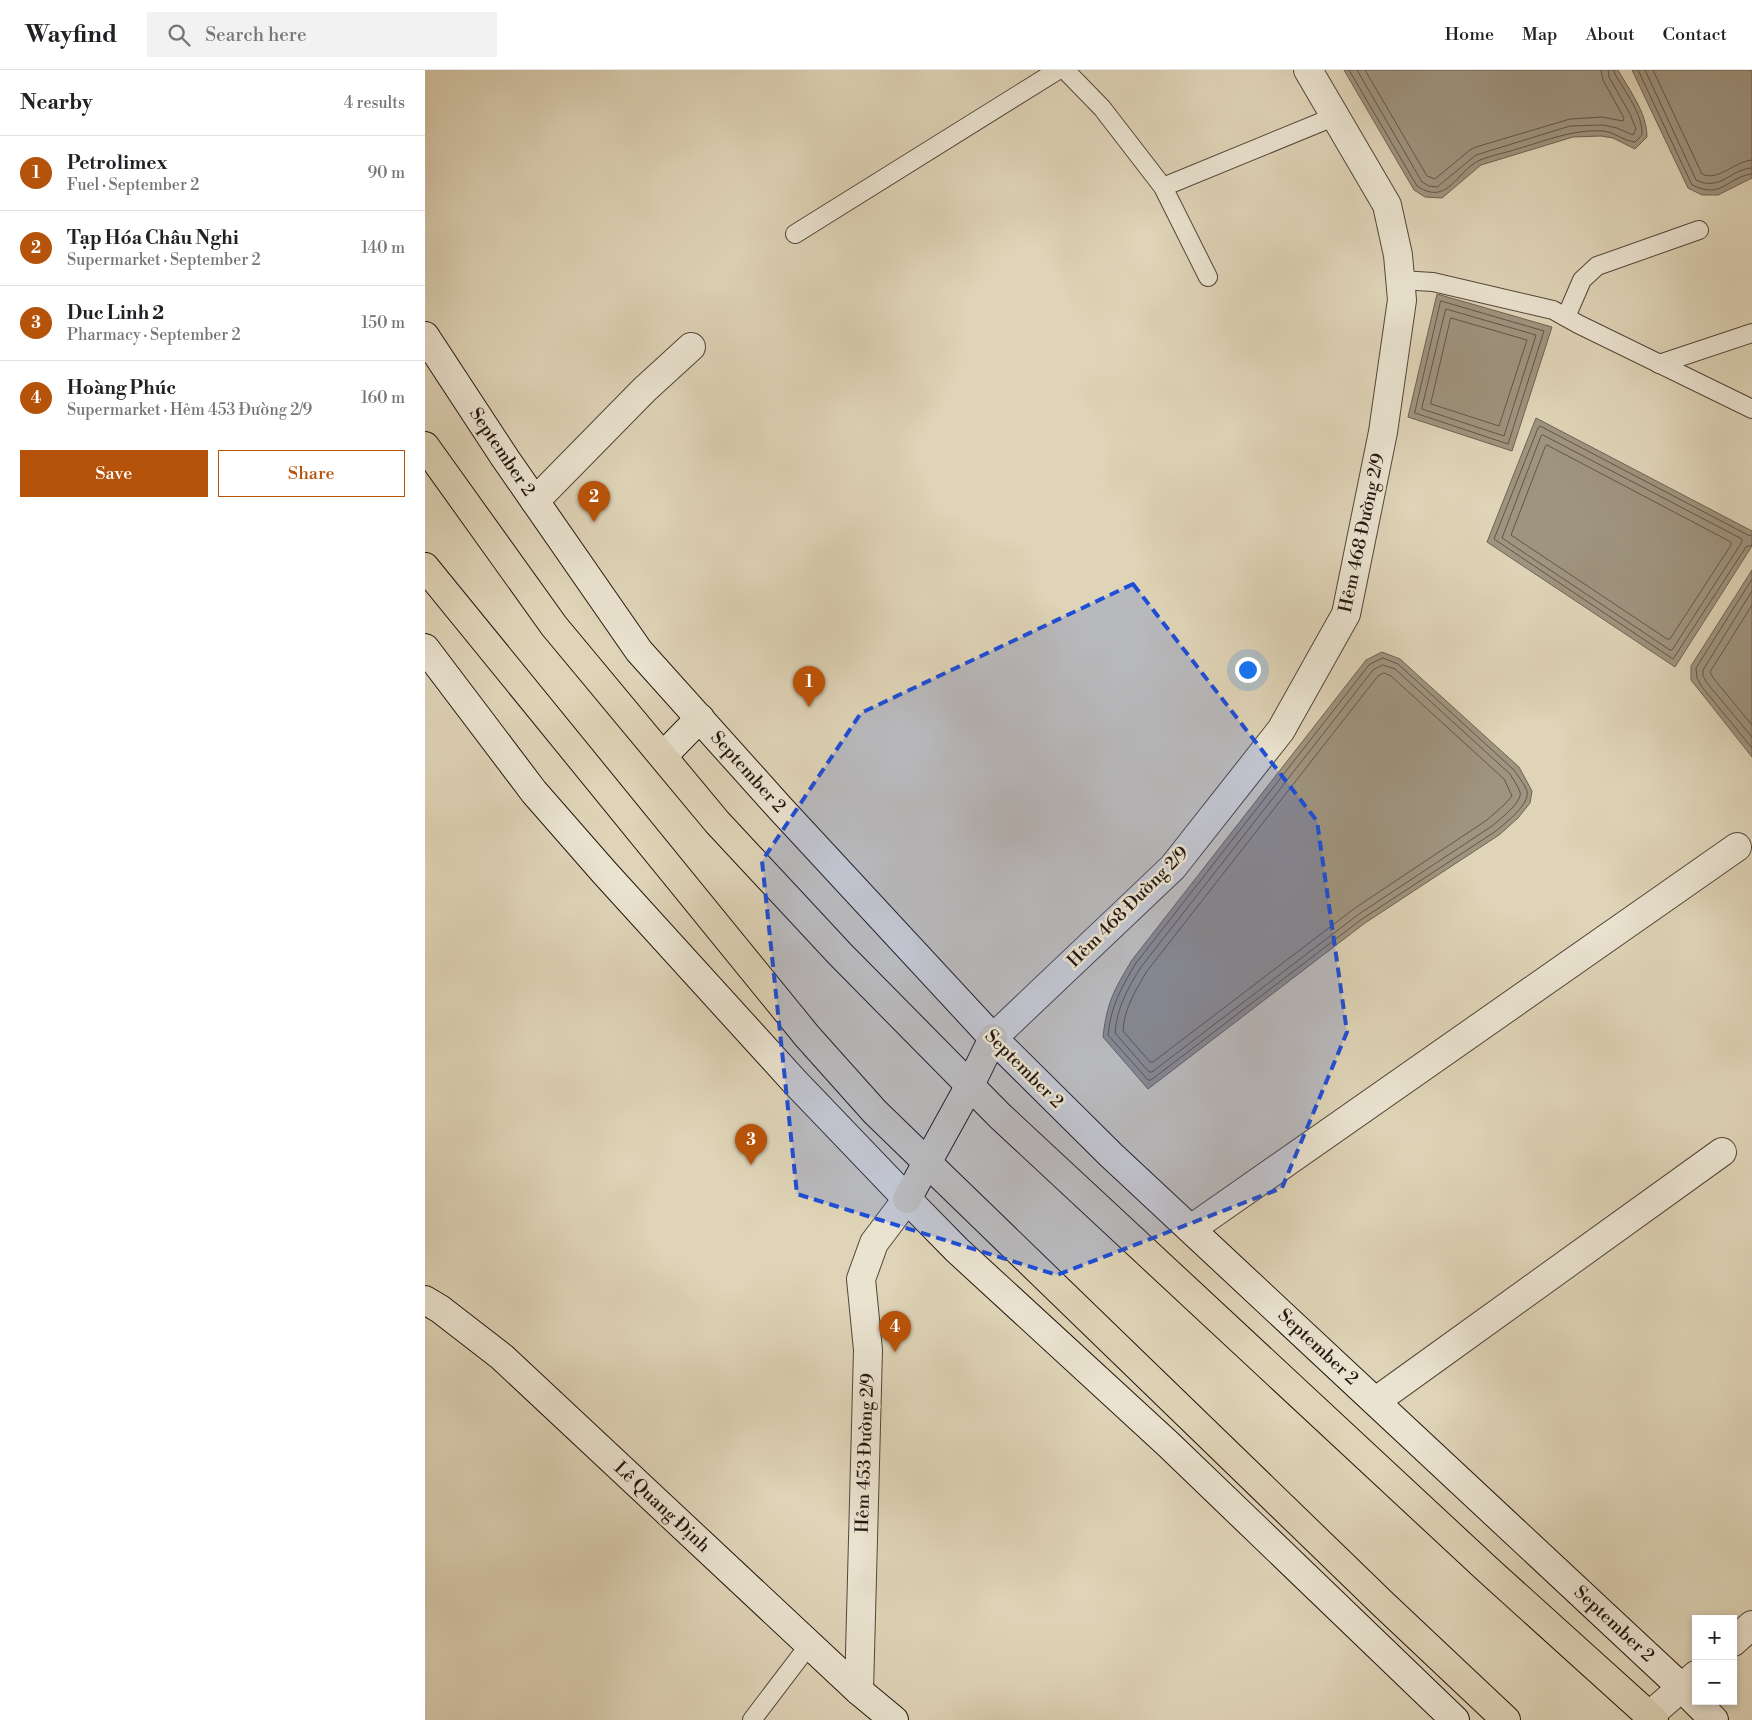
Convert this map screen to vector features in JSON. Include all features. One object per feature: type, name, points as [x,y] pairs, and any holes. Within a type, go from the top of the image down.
[{"type":"main road","name":"Hẻm 468 Đường 2/9","points":[[993,1038],[1173,866],[1281,730],[1347,614],[1383,432],[1403,300],[1398,255],[1387,205],[1309,70]]},
{"type":"main road","name":"September 2","points":[[425,336],[535,501],[639,651],[993,1038],[1111,1155],[1376,1401],[1689,1681],[1713,1720]]},
{"type":"main road","points":[[535,501],[644,390],[691,347]]},
{"type":"main road","points":[[425,446],[554,626],[717,822],[827,940],[1000,1116],[1487,1570],[1652,1718],[1689,1681]]},
{"type":"main road","points":[[425,567],[807,1036],[875,1112],[1383,1604],[1507,1720]]},
{"type":"main road","points":[[425,648],[534,792],[794,1081],[907,1199],[957,1250],[1169,1444],[1455,1720]]},
{"type":"main road","points":[[663,756],[700,718]]},
{"type":"main road","points":[[1191,1229],[1737,847]]},
{"type":"main road","points":[[907,1199],[970,1085],[993,1038]]},
{"type":"main road","points":[[1376,1401],[1722,1152]]},
{"type":"main road","name":"Hẻm 453 Đường 2/9","points":[[859,1691],[868,1350],[861,1279],[874,1243],[907,1199]]},
{"type":"main road","name":"Lê Quang Định","points":[[425,1300],[440,1309],[502,1357],[809,1645],[894,1720]]},
{"type":"main road","points":[[1737,1638],[1752,1625]]},
{"type":"lane","points":[[795,234],[1059,70]]},
{"type":"lane","points":[[1065,70],[1102,108],[1163,187],[1208,277]]},
{"type":"lane","points":[[1163,187],[1336,116]]},
{"type":"lane","points":[[1566,317],[1582,280],[1597,266],[1699,230]]},
{"type":"lane","points":[[1400,280],[1433,282],[1553,310],[1752,409]]},
{"type":"lane","points":[[1659,364],[1752,334]]},
{"type":"lane","points":[[752,1720],[809,1645]]},
{"type":"highlighted area","points":[[1133,584],[1317,821],[1347,1032],[1282,1188],[1057,1275],[797,1194],[762,861],[861,713]]},
{"type":"water","points":[[1344,70],[1618,70],[1641,111],[1647,137],[1635,149],[1613,138],[1601,136],[1573,137],[1481,165],[1442,198],[1425,197],[1414,190]]},
{"type":"water","points":[[1632,70],[1752,70],[1752,178],[1718,195],[1702,195],[1688,188]]},
{"type":"water","points":[[1437,294],[1552,327],[1512,451],[1408,417]]},
{"type":"water","points":[[1536,418],[1752,531],[1752,546],[1675,667],[1487,542]]},
{"type":"water","points":[[1752,570],[1752,757],[1691,680],[1691,666]]},
{"type":"water","points":[[1382,652],[1400,659],[1519,767],[1532,791],[1530,803],[1518,818],[1499,835],[1365,923],[1148,1089],[1103,1037],[1109,1005],[1120,980],[1132,960],[1366,660]]},
{"type":"place","name":"Tạp Hóa Châu Nghi","points":[[594,522]]},
{"type":"place","name":"Petrolimex","points":[[809,707]]},
{"type":"place","name":"Duc Linh 2","points":[[751,1165]]},
{"type":"place","name":"Hoàng Phúc","points":[[895,1352]]}]
